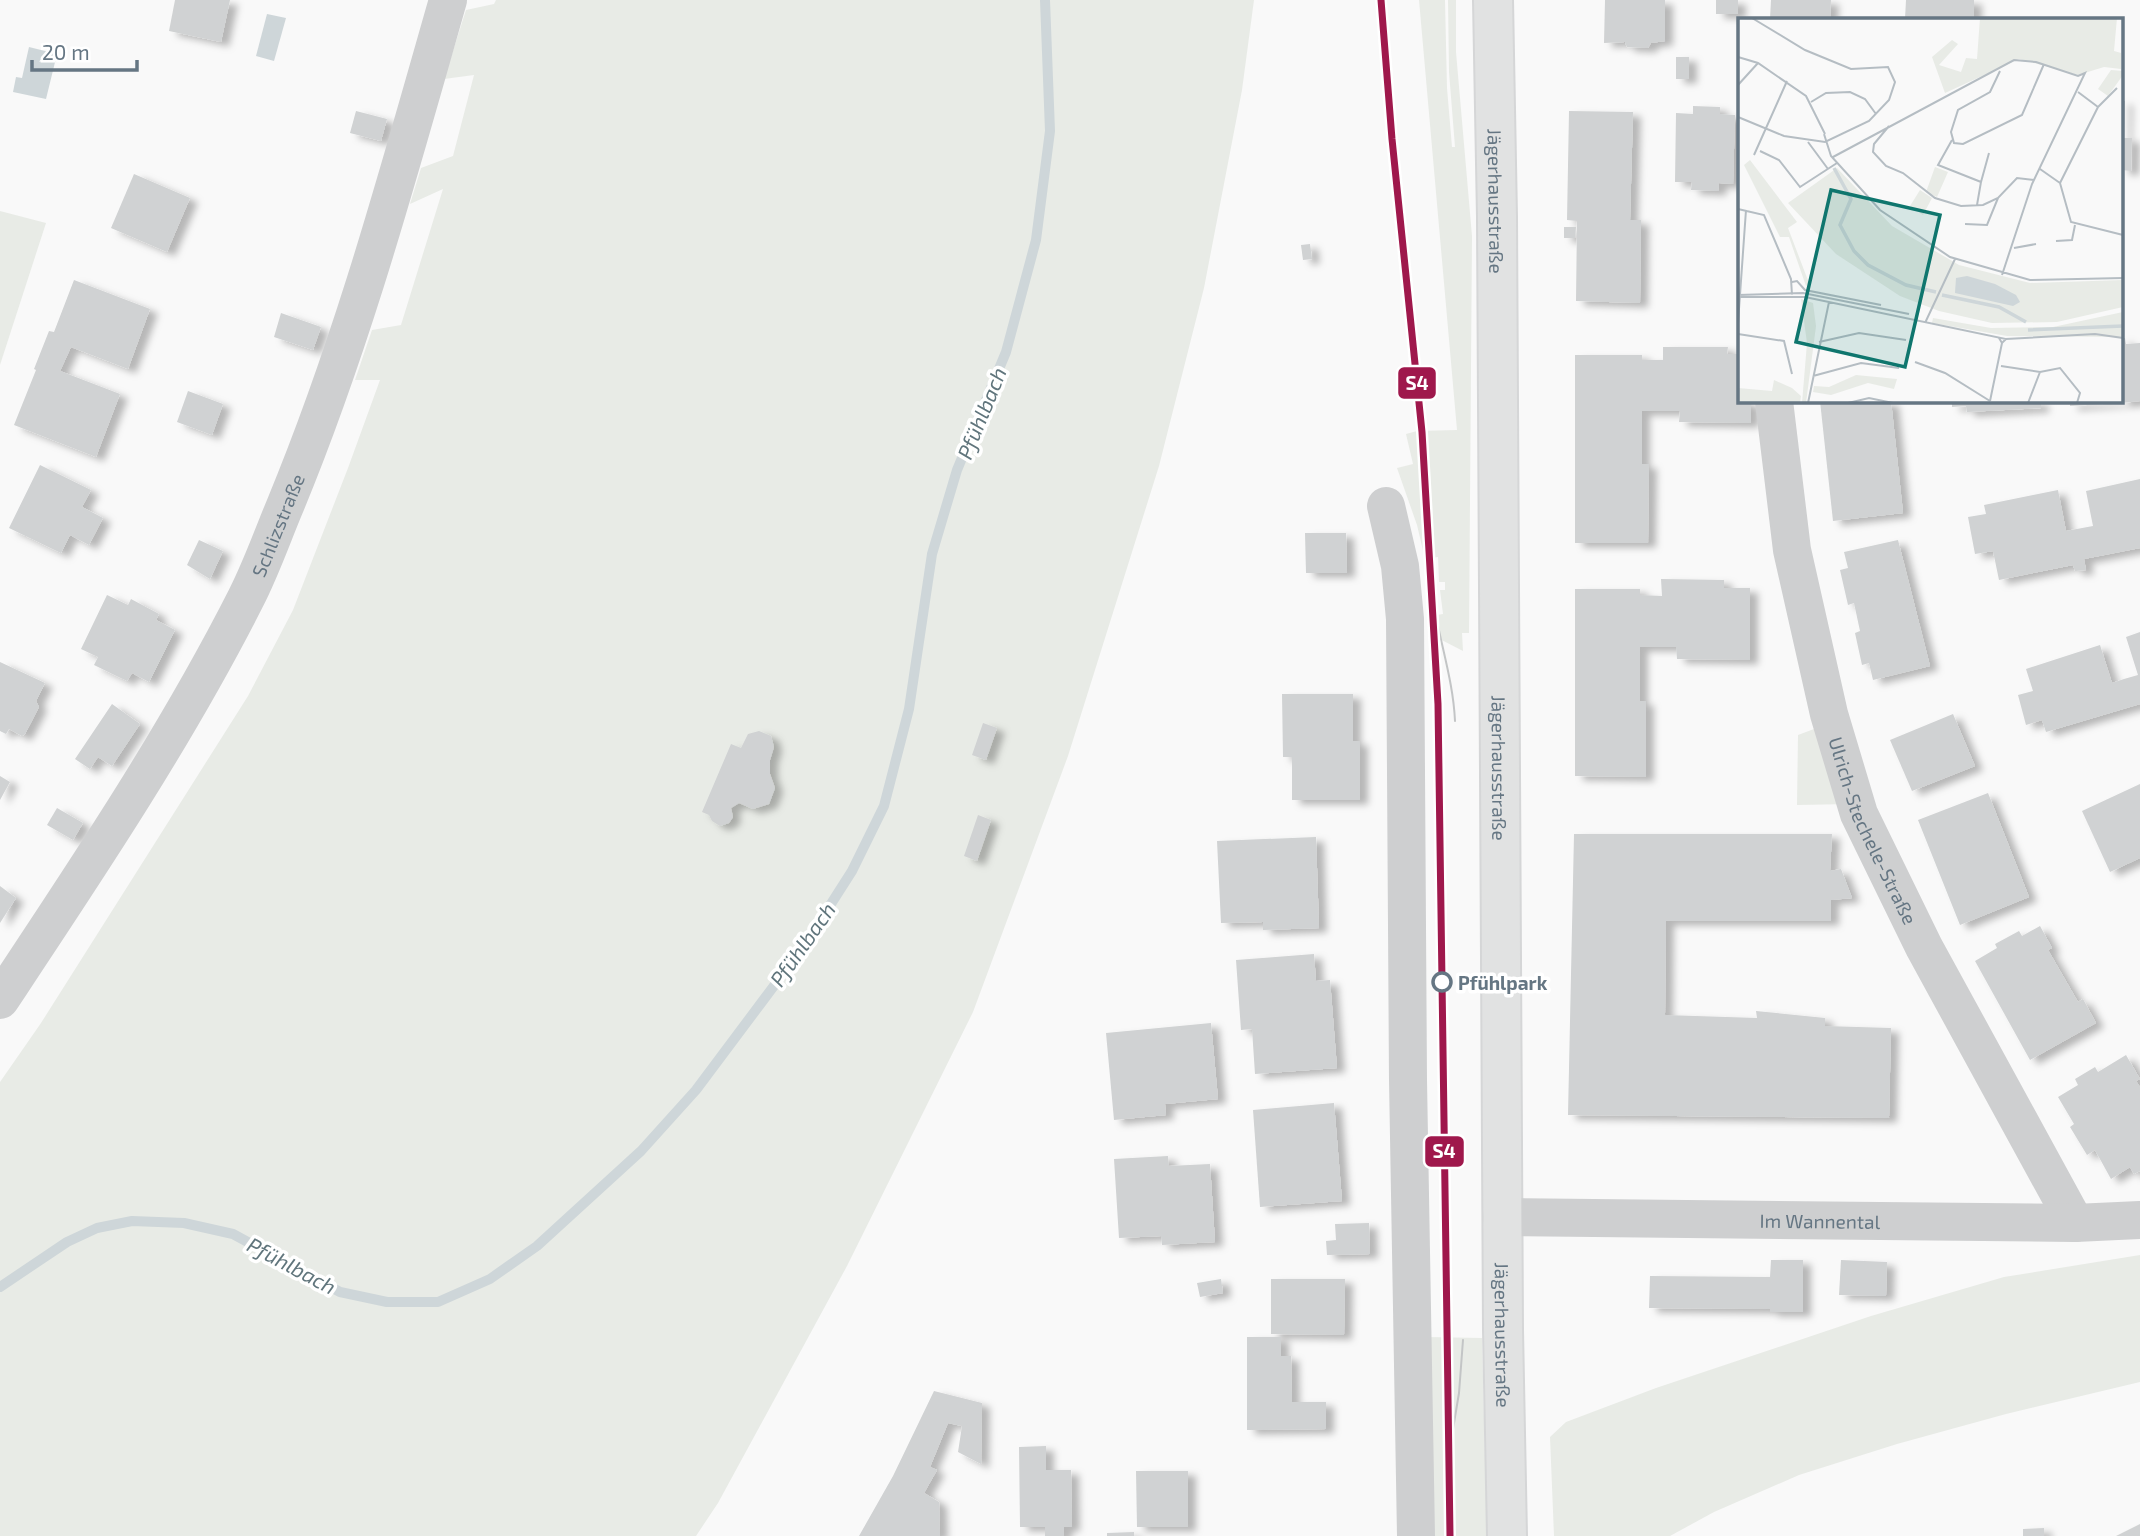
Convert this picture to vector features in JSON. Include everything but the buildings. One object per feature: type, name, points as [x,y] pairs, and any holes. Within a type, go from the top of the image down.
[{"type":"street","name":"Schlizstraße","points":[[0,1000],[120,819],[247,597],[312,441],[357,313],[448,0]]},
{"type":"street","name":"Jägerhausstraße","points":[[1493,0],[1507,1536]]},
{"type":"street","name":"Ulrich-Stechele-Straße","points":[[1774,402],[1792,550],[1829,715],[1859,814],[1924,947],[2075,1223]]},
{"type":"street","points":[[1386,506],[1400,566],[1405,619],[1408,1080],[1416,1536]]},
{"type":"street","name":"Im Wannental","points":[[1502,1217],[2075,1223],[2140,1220]]},
{"type":"shaded area","points":[[496,0],[1254,0],[1242,90],[1204,288],[1159,466],[1068,756],[973,1012],[847,1266],[718,1503],[696,1536],[0,1536],[0,1082],[41,1023],[248,696],[293,610],[380,380],[355,380],[372,330],[401,325],[443,189],[410,204],[421,168],[453,156],[474,75],[444,79],[466,10],[494,4]]},
{"type":"shaded area","points":[[1419,0],[1445,0],[1447,88],[1452,147],[1455,147],[1449,72],[1448,0],[1456,0],[1456,52],[1472,236],[1469,633],[1462,633],[1463,651],[1430,634],[1430,616],[1443,614],[1440,590],[1445,590],[1445,582],[1439,582],[1438,557],[1425,559],[1417,525],[1397,468],[1413,464],[1406,434],[1417,431],[1457,430]]},
{"type":"shaded area","points":[[267,14],[286,18],[274,61],[256,56]]},
{"type":"shaded area","points":[[29,47],[57,54],[46,99],[13,92],[16,77],[22,78]]},
{"type":"shaded area","points":[[0,211],[46,223],[0,365]]},
{"type":"shaded area","points":[[1822,726],[1851,804],[1797,805],[1798,735]]},
{"type":"shaded area","points":[[2140,1255],[2140,1382],[2006,1414],[1799,1475],[1714,1512],[1670,1536],[1554,1536],[1550,1437],[1566,1422],[1656,1388],[1871,1316],[2004,1277]]},
{"type":"shaded area","points":[[1427,1337],[1482,1338],[1487,1536],[1431,1536]]},
{"type":"waterway","name":"Pfühlbach","points":[[0,1287],[67,1242],[97,1228],[132,1221],[184,1223],[233,1234],[340,1292],[387,1302],[438,1302],[490,1279],[537,1246],[641,1151],[696,1090],[806,943],[852,871],[884,806],[909,709],[932,554],[957,470],[1006,352],[1036,240],[1050,131],[1045,0]]},
{"type":"tram line","points":[[1432,590],[1455,721]]},
{"type":"tram line","points":[[1448,1459],[1459,1393],[1463,1340]]},
{"type":"transit line","name":"S4","points":[[1381,0],[1392,139],[1422,432],[1438,704],[1450,1536]]},
{"type":"place","name":"Pfühlpark","points":[[1442,982]]}]
